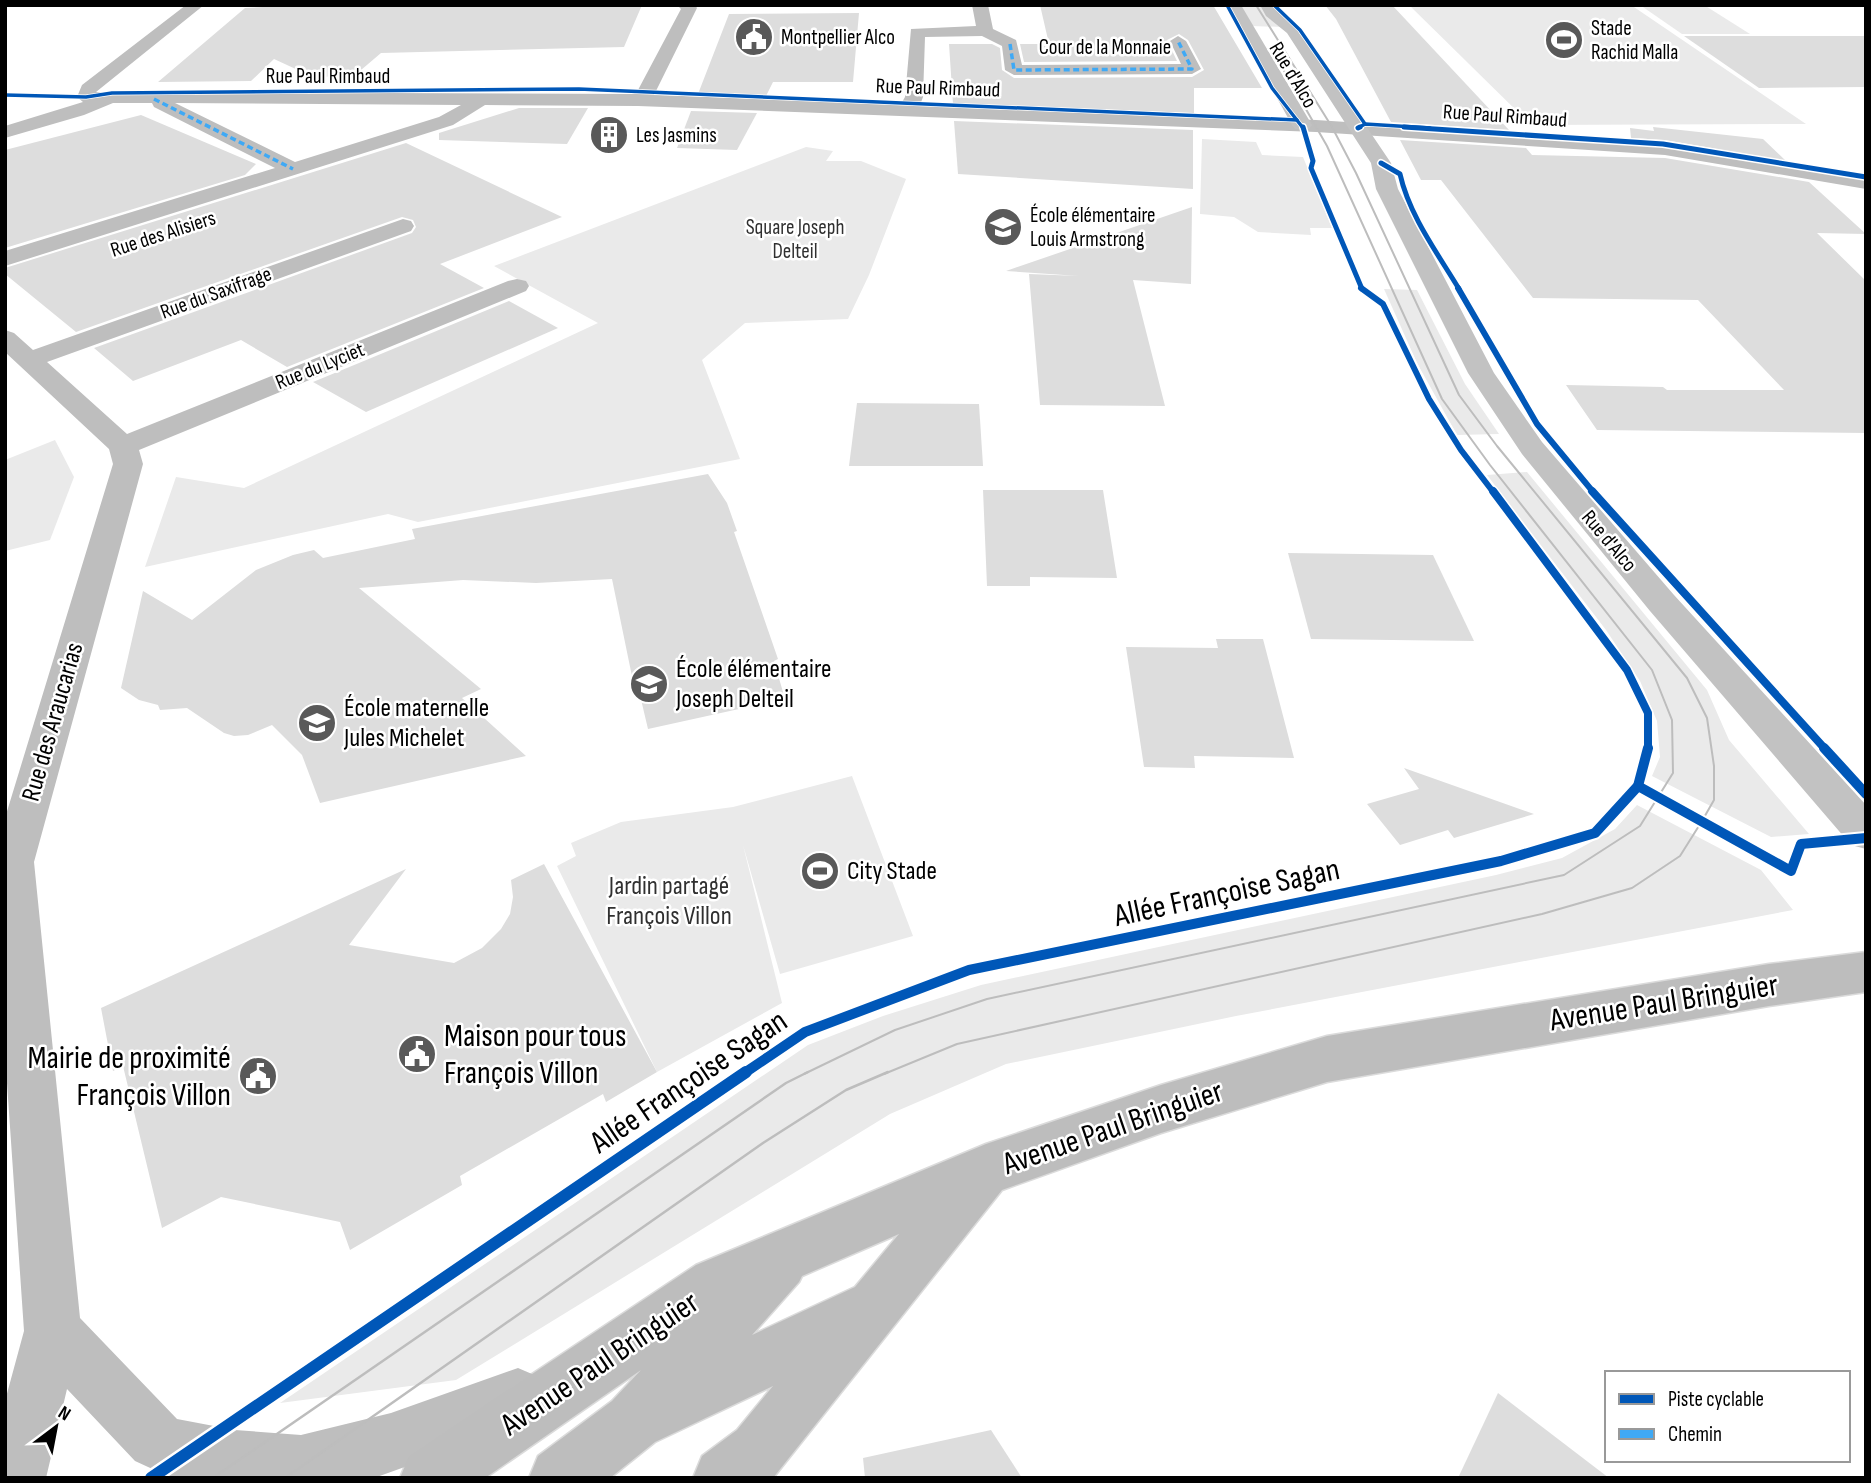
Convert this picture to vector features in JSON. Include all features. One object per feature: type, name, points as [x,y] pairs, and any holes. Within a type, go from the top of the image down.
[{"type":"main road","name":"Avenue Paul Bringuier","points":[[431,1478],[716,1285],[791,1251],[986,1171],[1161,1109],[1327,1059],[1769,985],[1866,972]]},
{"type":"main road","points":[[724,1478],[758,1451],[986,1171]]},
{"type":"main road","points":[[560,1478],[633,1422],[791,1251]]},
{"type":"main road","points":[[633,1422],[875,1306]]},
{"type":"street","name":"Rue Paul Rimbaud","points":[[196,5],[88,89],[86,97],[638,100],[909,108],[1302,125],[1665,149],[1866,183]]},
{"type":"street","points":[[638,100],[647,92],[648,85],[689,8],[685,5]]},
{"type":"street","points":[[909,108],[914,97],[917,32],[985,31],[981,5]]},
{"type":"street","name":"Rue d'Alco","points":[[1233,5],[1302,125]]},
{"type":"street","name":"Rue d'Alco","points":[[1268,5],[1272,13],[1293,30],[1381,163],[1387,189],[1481,373],[1522,434],[1661,603],[1866,832]]},
{"type":"street","name":"Cour de la Monnaie","points":[[985,31],[1010,44],[1014,70],[1192,69],[1178,41]]},
{"type":"street","points":[[5,132],[77,111],[106,99]]},
{"type":"street","points":[[154,99],[293,169]]},
{"type":"street","points":[[5,259],[446,121],[472,108],[482,99]]},
{"type":"street","name":"Rue du Saxifrage","points":[[17,349],[403,226]]},
{"type":"street","name":"Rue du Lyciet","points":[[123,446],[517,286]]},
{"type":"street","points":[[17,349],[123,446]]},
{"type":"street","name":"Rue des Araucarias","points":[[15,1478],[53,1331],[13,862],[128,464],[123,446]]},
{"type":"street","points":[[53,1331],[156,1440],[186,1453],[235,1461],[301,1466],[391,1443],[587,1373]]},
{"type":"green space","points":[[1239,5],[1261,5],[1284,27],[1251,26]]},
{"type":"green space","name":"Stade Rachid Malla","points":[[1409,5],[1631,5],[1806,124],[1531,125]]},
{"type":"green space","points":[[1640,5],[1704,5],[1750,34],[1682,34]]},
{"type":"green space","points":[[1202,139],[1256,142],[1262,155],[1303,157],[1332,228],[1310,228],[1311,235],[1258,232],[1234,217],[1200,214]]},
{"type":"green space","name":"Square Joseph Delteil","points":[[806,147],[833,151],[826,161],[861,161],[906,179],[869,275],[848,319],[745,323],[702,360],[740,459],[418,522],[388,514],[145,567],[176,477],[244,488],[598,323],[494,266]]},
{"type":"green space","points":[[1384,289],[1417,290],[1465,384],[1499,434],[1457,435],[1417,363]]},
{"type":"green space","points":[[55,440],[74,477],[50,540],[5,551],[5,460]]},
{"type":"green space","points":[[1527,472],[1707,690],[1729,740],[1809,834],[1771,837],[1652,776],[1660,757],[1657,721],[1640,681],[1606,630],[1487,475]]},
{"type":"green space","name":"Jardin partagé François Villon","points":[[852,776],[913,936],[780,974],[743,845],[782,1003],[657,1072],[557,866],[576,856],[571,843],[621,822],[733,807]]},
{"type":"green space","points":[[1637,805],[1761,870],[1793,910],[1236,1016],[1006,1064],[890,1114],[456,1380],[280,1403],[808,1045],[883,1016],[981,985],[1496,875],[1562,858],[1615,829]]},
{"type":"building","points":[[299,5],[642,5],[624,47],[381,53],[354,76],[313,77],[274,59],[251,81],[158,82],[245,8]]},
{"type":"building","points":[[1040,5],[1213,5],[1262,88],[1194,88],[1194,113],[953,104],[949,44],[992,44],[1000,48],[1002,70],[1014,78],[1192,77],[1204,70],[1188,40],[1179,34],[1167,40],[1177,61],[1024,62],[1020,44],[1049,44]]},
{"type":"building","points":[[1325,5],[1392,5],[1509,130],[1391,122],[1336,19]]},
{"type":"building","points":[[859,13],[853,82],[773,82],[766,96],[698,94],[729,14]]},
{"type":"building","points":[[1684,36],[1866,36],[1866,87],[1759,88]]},
{"type":"building","points":[[519,108],[588,108],[567,144],[439,140],[439,133]]},
{"type":"building","points":[[691,111],[757,113],[737,150],[677,148]]},
{"type":"building","points":[[141,115],[256,164],[245,175],[5,248],[5,150]]},
{"type":"building","points":[[954,121],[1193,130],[1193,189],[958,174]]},
{"type":"building","points":[[1653,127],[1763,139],[1786,161],[1665,140],[1631,138],[1630,128],[1654,131]]},
{"type":"building","points":[[1400,140],[1526,148],[1532,155],[1665,158],[1809,182],[1866,234],[1817,233],[1866,281],[1866,433],[1597,430],[1566,385],[1663,387],[1667,390],[1784,390],[1698,300],[1533,298],[1441,180],[1421,180]]},
{"type":"building","points":[[406,143],[562,217],[440,264],[484,288],[287,367],[241,340],[133,381],[94,348],[412,233],[416,227],[413,220],[402,217],[76,332],[5,274],[5,268]]},
{"type":"building","points":[[1192,207],[1191,284],[1133,280],[1165,406],[1040,405],[1029,274],[1079,276],[1006,271]]},
{"type":"building","points":[[509,301],[558,328],[366,412],[313,382]]},
{"type":"building","points":[[857,403],[979,404],[983,466],[849,466]]},
{"type":"building","points":[[708,474],[727,503],[737,531],[734,532],[778,659],[774,661],[785,699],[648,729],[639,691],[635,691],[612,579],[536,583],[463,580],[359,588],[481,689],[462,698],[526,756],[320,803],[302,755],[272,725],[248,735],[234,736],[224,733],[187,708],[160,710],[158,705],[139,700],[121,688],[143,591],[192,620],[256,570],[293,555],[314,550],[323,558],[415,539],[412,529]]},
{"type":"building","points":[[983,490],[1103,490],[1117,578],[1030,577],[1030,586],[987,586]]},
{"type":"building","points":[[1288,553],[1433,555],[1474,641],[1311,639]]},
{"type":"building","points":[[1216,639],[1263,639],[1294,758],[1194,756],[1195,768],[1144,767],[1126,647],[1218,648]]},
{"type":"building","points":[[1404,768],[1534,814],[1454,838],[1448,830],[1400,845],[1367,804],[1419,789]]},
{"type":"building","name":"Maison pour tous François Villon","points":[[544,864],[657,1072],[606,1102],[603,1094],[460,1176],[462,1185],[350,1250],[340,1222],[221,1197],[162,1228],[123,1066],[113,1071],[101,1008],[406,869],[349,945],[454,963],[482,948],[501,929],[510,914],[513,897],[511,880]]},
{"type":"building","points":[[1498,1393],[1609,1478],[1458,1478]]},
{"type":"building","points":[[991,1430],[1022,1478],[865,1478],[863,1458]]},
{"type":"tram line","points":[[884,1074],[957,1044],[1542,914],[1632,888],[1680,856],[1714,800],[1714,766],[1707,718],[1687,678],[1497,446],[1459,395],[1356,173],[1332,127],[1256,5]]},
{"type":"tram line","points":[[804,1074],[895,1030],[987,999],[1564,875],[1640,826],[1673,773],[1672,720],[1652,670],[1490,465],[1442,399],[1327,146],[1283,69]]},
{"type":"tram line","points":[[804,1074],[808,1072]]},
{"type":"tram line","points":[[285,1478],[763,1143],[846,1090],[888,1072]]},
{"type":"tram line","points":[[213,1478],[786,1083],[804,1074]]},
{"type":"marked path","points":[[1010,44],[1014,70],[1192,69],[1178,41]]},
{"type":"marked path","points":[[154,99],[293,169]]},
{"type":"cycle path","name":"Allée Françoise Sagan","points":[[151,1478],[805,1032],[969,970],[1501,861],[1595,833],[1638,786],[1648,755],[1648,713],[1627,670],[1461,450],[1429,399],[1383,304],[1362,290],[1311,168],[1313,161],[1302,125],[1272,88],[1227,5]]},
{"type":"cycle path","points":[[1274,5],[1300,30],[1365,124]]},
{"type":"cycle path","points":[[5,95],[86,97],[112,93],[579,89],[1297,120]]},
{"type":"cycle path","points":[[1358,128],[1365,124],[1663,144],[1866,177]]},
{"type":"cycle path","points":[[1381,163],[1400,174],[1403,187],[1427,235],[1537,424],[1597,497],[1866,794]]},
{"type":"cycle path","points":[[1638,786],[1791,871],[1801,844],[1866,838]]},
{"type":"place","name":"Montpellier Alco","points":[[754,37]]},
{"type":"place","name":"Stade Rachid Malla","points":[[1564,40]]},
{"type":"place","name":"Les Jasmins","points":[[609,135]]},
{"type":"place","name":"École élémentaire Louis Armstrong","points":[[1003,227]]},
{"type":"place","name":"École élémentaire Joseph Delteil","points":[[649,684]]},
{"type":"place","name":"École maternelle Jules Michelet","points":[[317,723]]},
{"type":"place","name":"City Stade","points":[[820,871]]},
{"type":"place","name":"Maison pour tous François Villon","points":[[417,1054]]},
{"type":"place","name":"Mairie de proximité François Villon","points":[[258,1076]]}]
